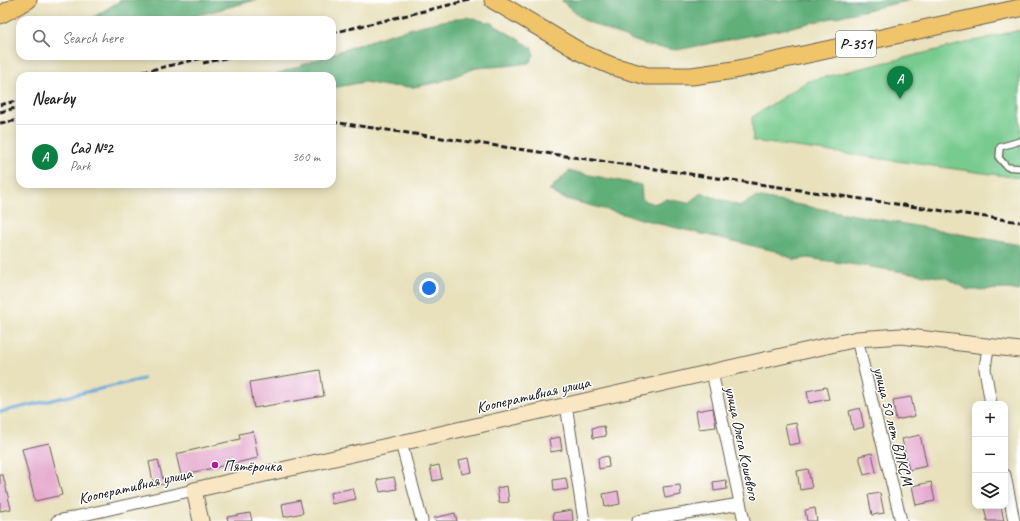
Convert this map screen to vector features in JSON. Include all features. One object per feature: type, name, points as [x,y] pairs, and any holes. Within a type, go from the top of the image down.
[{"type":"main road","points":[[0,14],[28,0]]},
{"type":"main road","name":"Р-351","points":[[493,0],[584,54],[612,66],[647,76],[692,76],[734,70],[1020,8]]},
{"type":"main road","name":"Кооперативная улица","points":[[194,490],[856,339],[902,336],[1020,350]]},
{"type":"main road","points":[[194,490],[201,521]]},
{"type":"street","name":"улица 50 лет ВЛКСМ","points":[[856,339],[901,521]]},
{"type":"street","points":[[988,347],[985,369],[990,401]]},
{"type":"street","name":"улица Олега Кошевого","points":[[712,372],[744,521]]},
{"type":"street","points":[[566,405],[584,521]]},
{"type":"street","points":[[401,443],[422,521]]},
{"type":"street","name":"Кооперативная улица","points":[[57,521],[194,490]]},
{"type":"street","points":[[1008,490],[1014,521]]},
{"type":"street","points":[[638,521],[740,504]]},
{"type":"lane","points":[[1020,141],[1000,147],[999,158],[1007,167],[1020,168]]},
{"type":"green space","points":[[120,0],[256,0],[195,16],[95,16]]},
{"type":"green space","points":[[561,0],[911,0],[779,30],[677,50],[649,46],[614,33],[582,19]]},
{"type":"green space","points":[[467,17],[491,23],[531,47],[534,55],[529,63],[476,68],[439,82],[414,87],[386,86],[364,82],[336,87],[336,72],[282,72],[316,60],[336,60],[336,53],[365,42],[433,23]]},
{"type":"green space","points":[[1020,30],[1020,178],[753,141],[752,117],[808,81]]},
{"type":"green space","points":[[569,171],[641,185],[642,199],[653,204],[667,199],[688,203],[701,193],[740,206],[756,197],[1020,245],[1020,291],[1009,289],[968,290],[946,278],[808,258],[795,260],[775,251],[660,224],[562,198],[549,190]]},
{"type":"building","points":[[320,370],[324,396],[254,408],[250,382]]},
{"type":"building","points":[[826,387],[829,399],[809,403],[807,391]]},
{"type":"building","points":[[911,397],[915,416],[896,420],[893,400]]},
{"type":"building","points":[[713,408],[716,427],[699,429],[696,411]]},
{"type":"building","points":[[860,408],[864,427],[853,430],[849,411]]},
{"type":"building","points":[[796,423],[800,443],[789,445],[785,425]]},
{"type":"building","points":[[604,426],[606,436],[593,438],[592,428]]},
{"type":"building","points":[[253,431],[258,458],[181,475],[176,454],[240,439],[239,434]]},
{"type":"building","points":[[920,435],[927,466],[909,470],[902,439]]},
{"type":"building","points":[[560,437],[562,450],[551,452],[549,439]]},
{"type":"building","points":[[49,443],[62,495],[35,501],[22,449]]},
{"type":"building","points":[[872,453],[876,472],[864,475],[859,456]]},
{"type":"building","points":[[608,456],[609,467],[599,469],[598,458]]},
{"type":"building","points":[[469,458],[472,472],[462,474],[459,460]]},
{"type":"building","points":[[158,460],[164,484],[154,486],[149,462]]},
{"type":"building","points":[[439,465],[442,479],[433,481],[430,467]]},
{"type":"building","points":[[808,469],[812,488],[800,490],[797,471]]},
{"type":"building","points":[[0,475],[3,475],[11,509],[0,511]]},
{"type":"building","points":[[394,477],[397,489],[380,492],[377,480]]},
{"type":"building","points":[[566,478],[568,489],[554,491],[553,480]]},
{"type":"building","points":[[726,480],[727,489],[714,491],[713,482]]},
{"type":"building","points":[[931,482],[935,501],[916,505],[912,486]]},
{"type":"building","points":[[680,485],[681,495],[665,498],[663,487]]},
{"type":"building","points":[[507,486],[509,502],[499,503],[497,488]]},
{"type":"building","points":[[353,488],[356,499],[332,504],[330,493]]},
{"type":"building","points":[[618,491],[620,504],[605,507],[603,494]]},
{"type":"building","points":[[880,493],[884,513],[872,515],[868,495]]},
{"type":"building","points":[[300,500],[303,513],[284,517],[282,504]]},
{"type":"building","points":[[815,508],[817,521],[807,521],[805,510]]},
{"type":"building","points":[[984,509],[1002,509],[1004,521],[987,521]]},
{"type":"building","points":[[572,510],[573,521],[554,521],[553,513]]},
{"type":"building","points":[[250,513],[252,521],[228,521],[227,517]]},
{"type":"building","points":[[455,513],[457,521],[435,521],[434,518]]},
{"type":"waterway","points":[[0,412],[143,379]]},
{"type":"railway","points":[[336,32],[470,0]]},
{"type":"railway","points":[[142,72],[194,60]]},
{"type":"railway","points":[[203,63],[217,60]]},
{"type":"railway","points":[[0,105],[16,101]]},
{"type":"railway","points":[[0,112],[16,108]]},
{"type":"railway","points":[[0,123],[16,121]]},
{"type":"railway","points":[[336,123],[1020,222]]},
{"type":"place","name":"Сад №2","points":[[900,99]]},
{"type":"place","name":"Пятёрочка","points":[[215,465]]}]
